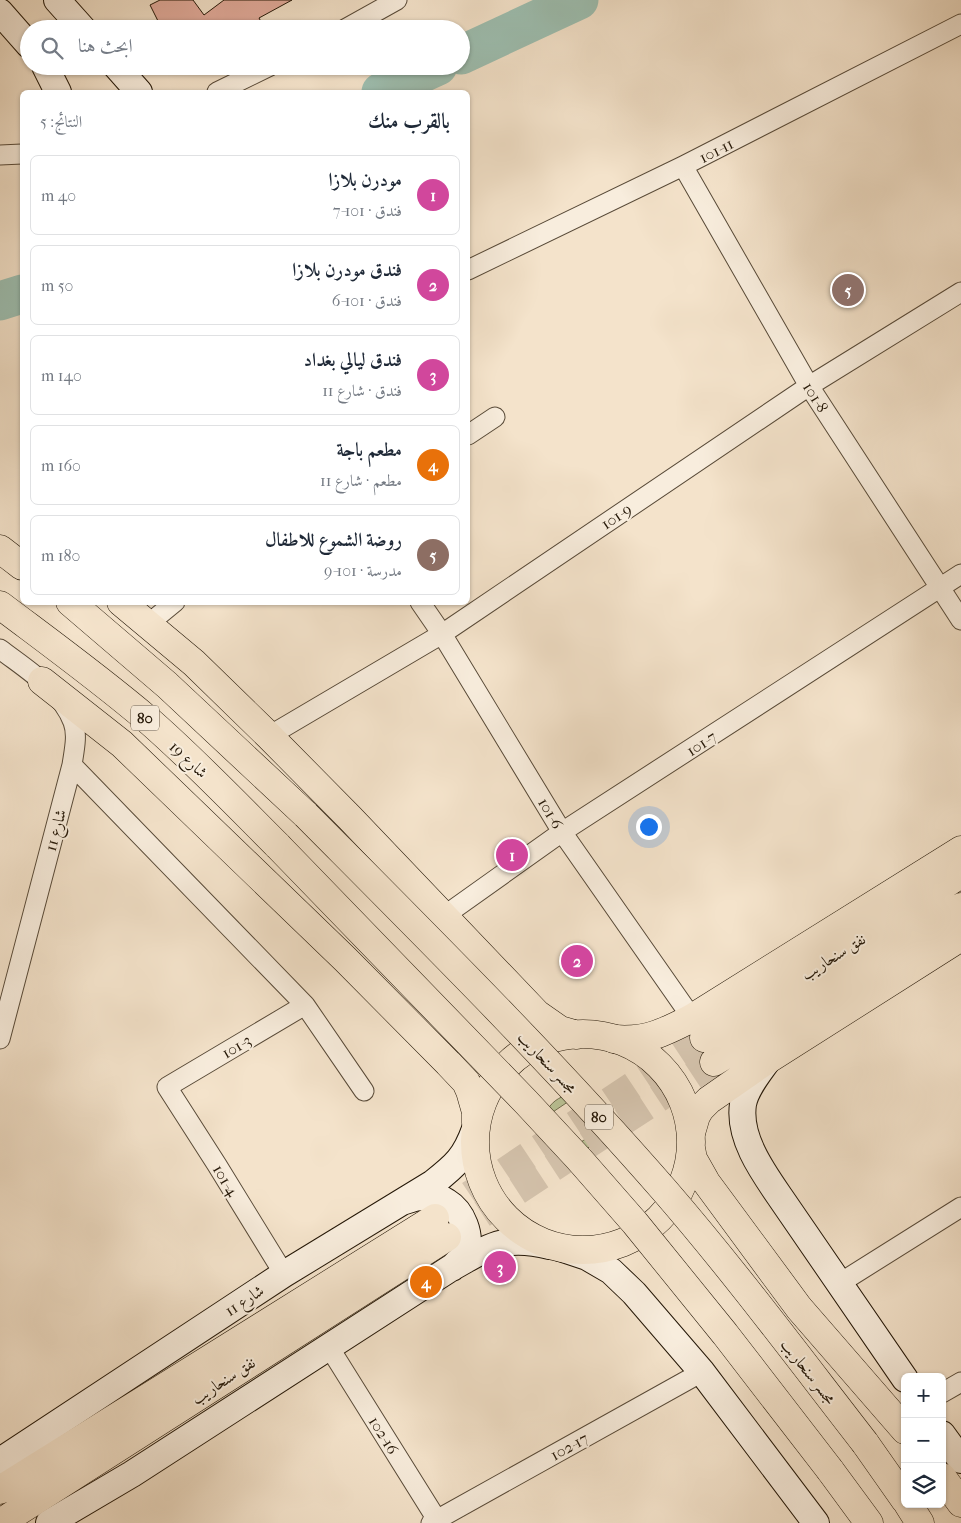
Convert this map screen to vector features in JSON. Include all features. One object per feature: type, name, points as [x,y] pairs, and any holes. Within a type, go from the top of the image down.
[{"type":"main road","points":[[57,0],[75,20]]},
{"type":"main road","points":[[0,12],[20,35]]},
{"type":"main road","points":[[50,75],[57,90]]},
{"type":"main road","points":[[124,75],[138,90]]},
{"type":"main road","points":[[0,547],[20,555]]},
{"type":"main road","points":[[0,547],[20,564]]},
{"type":"main road","name":"شارع 19","points":[[0,605],[67,655],[146,719],[213,781],[526,1102],[635,1223],[725,1334],[869,1523]]},
{"type":"main road","name":"مجسر سنحاريب","points":[[74,605],[167,685],[306,815],[561,1075],[666,1193],[764,1312],[865,1442],[901,1494]]},
{"type":"main road","points":[[124,605],[194,663],[269,736],[537,1014],[560,1030],[577,1035]]},
{"type":"main road","points":[[42,681],[122,744],[346,959],[466,1082],[476,1112],[474,1143],[476,1163],[481,1181],[490,1199],[501,1214],[515,1228],[532,1238],[587,1257],[611,1271],[653,1314],[702,1372],[816,1523]]},
{"type":"main road","points":[[765,1062],[743,1074],[729,1076],[711,1072],[701,1063],[695,1053],[692,1036],[696,1019],[725,997],[961,850]]},
{"type":"main road","name":"نفق سنحاريب","points":[[703,1039],[961,874]]},
{"type":"main road","name":"نفق سنحاريب","points":[[703,1039],[961,907]]},
{"type":"main road","points":[[49,1523],[132,1474],[451,1268],[490,1247],[517,1241],[588,1251],[608,1248],[626,1242],[643,1233],[658,1221],[671,1206],[681,1190],[688,1172],[692,1124],[700,1109],[709,1100],[961,937]]},
{"type":"main road","points":[[614,1039],[641,1039],[657,1035],[703,1039],[725,997]]},
{"type":"main road","points":[[475,1127],[481,1105],[489,1088],[500,1072],[514,1058],[548,1040],[587,1034],[625,1042],[644,1053],[671,1078],[685,1104],[693,1159],[702,1177],[793,1300],[901,1425]]},
{"type":"main road","points":[[765,1062],[743,1102],[742,1117],[748,1141],[763,1172],[901,1373]]},
{"type":"main road","name":"شارع 11","points":[[0,1461],[284,1274],[433,1182],[453,1167],[464,1155],[475,1127]]},
{"type":"main road","points":[[401,1202],[424,1196],[446,1201],[455,1208],[462,1218],[467,1242],[465,1253],[451,1268]]},
{"type":"main road","name":"نفق سنحاريب","points":[[0,1490],[440,1227],[0,1523]]},
{"type":"main road","points":[[946,1439],[961,1460]]},
{"type":"main road","points":[[946,1483],[961,1503]]},
{"type":"main road","points":[[911,1508],[920,1523]]},
{"type":"street","points":[[361,20],[397,0]]},
{"type":"street","name":"101-11","points":[[470,269],[683,166],[961,24]]},
{"type":"street","points":[[222,90],[252,75]]},
{"type":"street","points":[[0,154],[20,154]]},
{"type":"street","name":"101-8","points":[[683,166],[809,386],[961,620]]},
{"type":"street","name":"101-9","points":[[269,736],[442,634],[809,386],[961,292]]},
{"type":"street","points":[[470,434],[495,417]]},
{"type":"street","name":"101-7","points":[[444,916],[562,832],[961,574]]},
{"type":"street","points":[[147,625],[171,605]]},
{"type":"street","name":"101-6","points":[[422,605],[442,634],[562,832],[703,1039]]},
{"type":"street","name":"شارع 11","points":[[0,649],[42,681],[63,702],[74,723],[76,744],[0,1039]]},
{"type":"street","points":[[72,765],[305,1005],[364,1091]]},
{"type":"street","name":"101-3","points":[[167,1086],[305,1005]]},
{"type":"street","name":"101-4","points":[[167,1086],[284,1274]]},
{"type":"street","points":[[840,1283],[961,1207]]},
{"type":"street","name":"102-16","points":[[329,1347],[435,1522]]},
{"type":"street","name":"102-17","points":[[435,1522],[702,1372]]},
{"type":"street","points":[[946,1391],[961,1382]]},
{"type":"green space","points":[[571,1094],[577,1096],[545,1117],[549,1107],[558,1099]]},
{"type":"green space","points":[[579,1096],[584,1097],[593,1104],[599,1112],[601,1128]]},
{"type":"green space","points":[[545,1119],[567,1151],[600,1129],[600,1132],[595,1141],[587,1148],[576,1152],[563,1151],[554,1146],[547,1138],[544,1127]]},
{"type":"building","points":[[160,0],[193,0],[204,15],[224,0],[292,0],[259,18],[260,20],[158,20],[150,5]]},
{"type":"waterway","points":[[470,51],[579,0]]},
{"type":"waterway","points":[[385,90],[418,75]]},
{"type":"waterway","points":[[0,301],[20,295]]},
{"type":"tunnel","points":[[435,1218],[704,1038]]},
{"type":"tunnel","points":[[447,1237],[714,1062]]},
{"type":"place","name":"روضة الشموع للاطفال","points":[[848,290]]},
{"type":"place","name":"مودرن بلازا","points":[[512,855]]},
{"type":"place","name":"فندق مودرن بلازا","points":[[577,961]]},
{"type":"place","name":"فندق ليالي بغداد","points":[[500,1267]]},
{"type":"place","name":"مطعم باجة","points":[[426,1282]]}]
